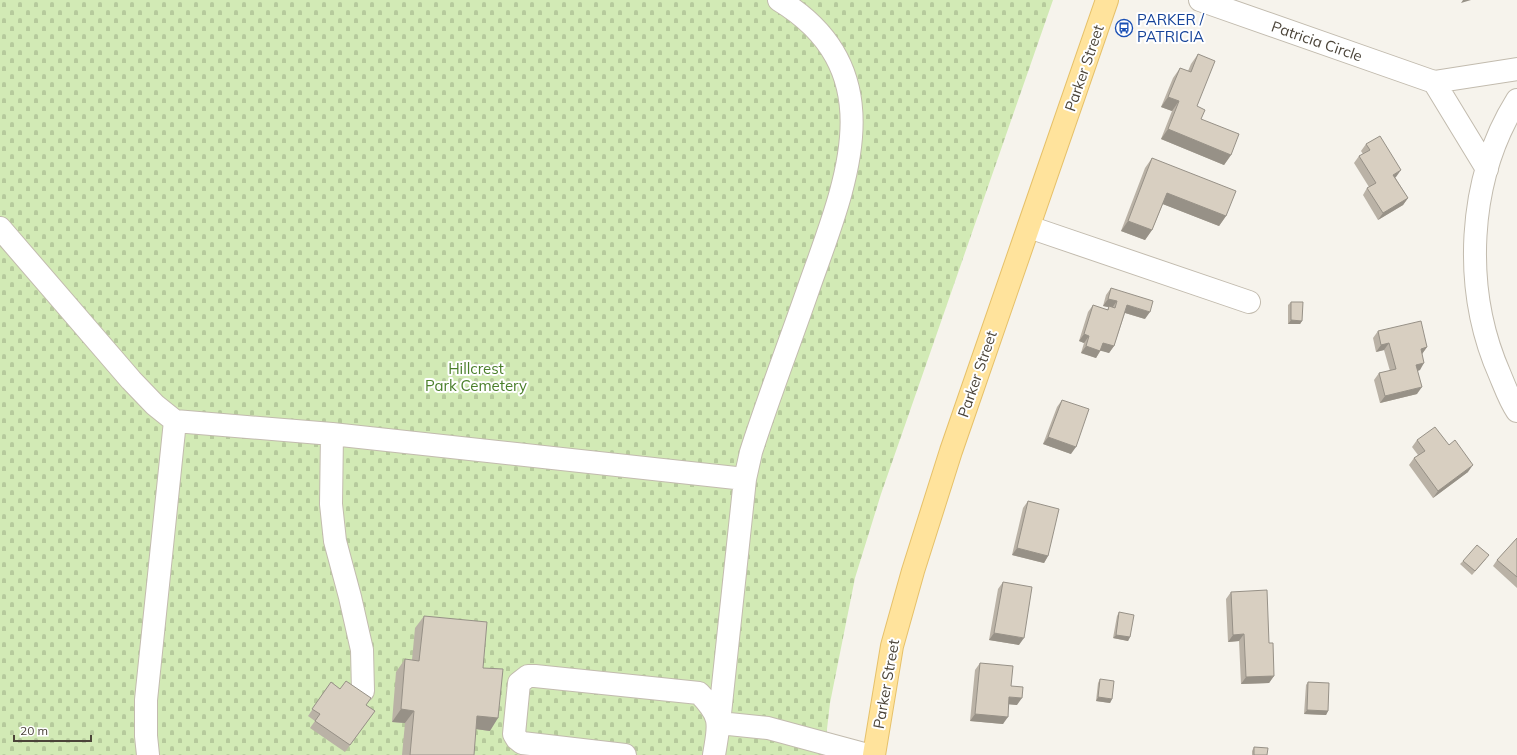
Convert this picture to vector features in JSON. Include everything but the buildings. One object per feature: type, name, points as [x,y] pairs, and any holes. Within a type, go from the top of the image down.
[{"type":"main road","name":"Parker Street","points":[[874,755],[892,646],[911,578],[951,451],[1107,0]]},
{"type":"street","points":[[714,755],[719,723],[745,479],[758,432],[842,193],[851,146],[851,105],[847,84],[837,58],[826,40],[809,21],[779,0]]},
{"type":"street","name":"Patricia Circle","points":[[1200,0],[1434,82],[1517,69]]},
{"type":"street","points":[[1434,82],[1487,169]]},
{"type":"street","points":[[1517,100],[1494,146],[1482,184],[1476,231],[1475,276],[1483,325],[1489,347],[1517,411]]},
{"type":"street","points":[[1029,226],[1249,302]]},
{"type":"street","points":[[0,228],[131,380],[155,405],[175,421],[332,434],[745,479]]},
{"type":"street","points":[[148,755],[146,736],[146,700],[175,421]]},
{"type":"street","points":[[332,434],[331,504],[334,534],[362,650],[363,691]]},
{"type":"street","points":[[625,755],[522,743],[517,739],[514,728],[519,683],[528,676],[535,676],[699,693],[712,709],[719,723],[713,743],[698,755]]},
{"type":"street","points":[[719,723],[768,728],[868,755]]},
{"type":"green space","name":"Hillcrest Park Cemetery","points":[[0,0],[1053,0],[881,494],[855,578],[830,703],[824,755],[0,755]]},
{"type":"place","name":"PARKER / PATRICIA","points":[[1124,28]]}]
